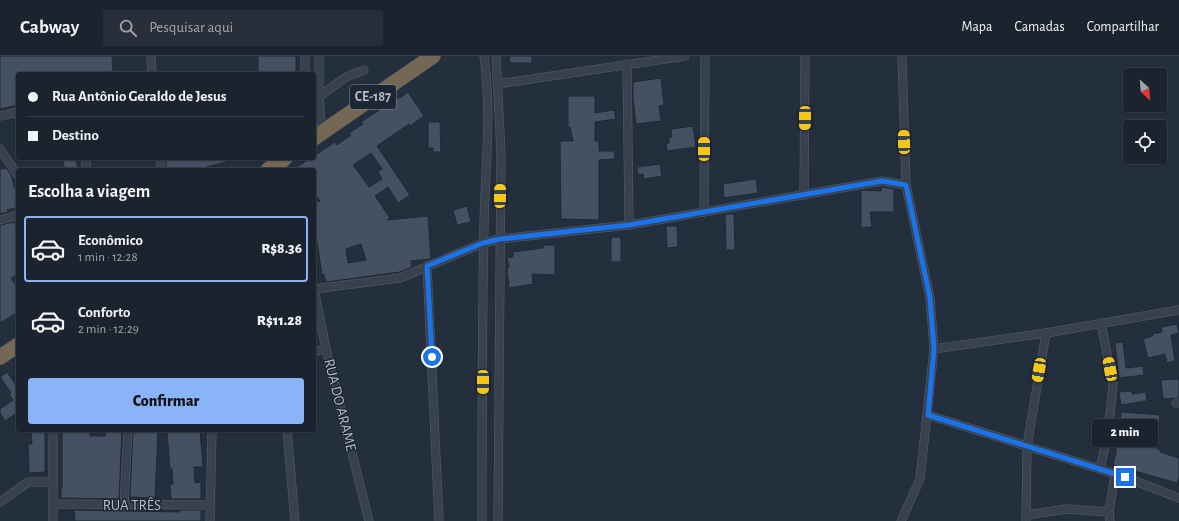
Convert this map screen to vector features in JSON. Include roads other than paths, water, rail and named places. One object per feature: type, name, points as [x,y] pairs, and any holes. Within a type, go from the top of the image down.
[{"type":"highway","name":"CE-187","points":[[318,135],[433,56]]},
{"type":"highway","points":[[271,168],[282,160]]},
{"type":"highway","points":[[0,357],[16,346]]},
{"type":"street","points":[[151,56],[152,72]]},
{"type":"street","points":[[305,72],[306,56]]},
{"type":"street","points":[[318,135],[316,98],[319,56]]},
{"type":"street","points":[[482,521],[483,243],[488,124],[487,85],[484,56]]},
{"type":"street","points":[[496,56],[501,153],[498,521]]},
{"type":"street","points":[[498,84],[685,56]]},
{"type":"street","points":[[704,212],[705,56]]},
{"type":"street","points":[[804,195],[805,56]]},
{"type":"street","points":[[901,521],[920,479],[934,349],[930,298],[906,185],[902,56]]},
{"type":"street","points":[[627,64],[629,225]]},
{"type":"street","points":[[316,98],[346,77],[364,70]]},
{"type":"street","points":[[0,116],[16,112]]},
{"type":"street","points":[[0,148],[16,173]]},
{"type":"street","points":[[316,289],[400,278],[483,243],[500,239],[629,225],[882,181],[906,185]]},
{"type":"street","points":[[0,220],[16,216]]},
{"type":"street","points":[[427,266],[439,521]]},
{"type":"street","name":"RUA DO ARAME","points":[[316,299],[326,349],[369,521]]},
{"type":"street","points":[[934,349],[1046,333],[1179,310]]},
{"type":"street","points":[[1100,469],[1108,434],[1113,385],[1101,323]]},
{"type":"street","points":[[1046,333],[1026,446],[1026,518],[1067,509],[1109,512]]},
{"type":"street","points":[[316,351],[326,349]]},
{"type":"street","points":[[928,415],[1100,469],[1179,498]]},
{"type":"street","points":[[53,432],[53,521]]},
{"type":"street","points":[[124,505],[128,432]]},
{"type":"street","points":[[210,521],[212,432]]},
{"type":"street","points":[[287,432],[295,521]]},
{"type":"street","points":[[1110,521],[1109,512],[1115,474]]},
{"type":"street","points":[[0,502],[28,482],[54,482]]},
{"type":"street","name":"RUA TRÊS","points":[[54,504],[211,505]]}]
